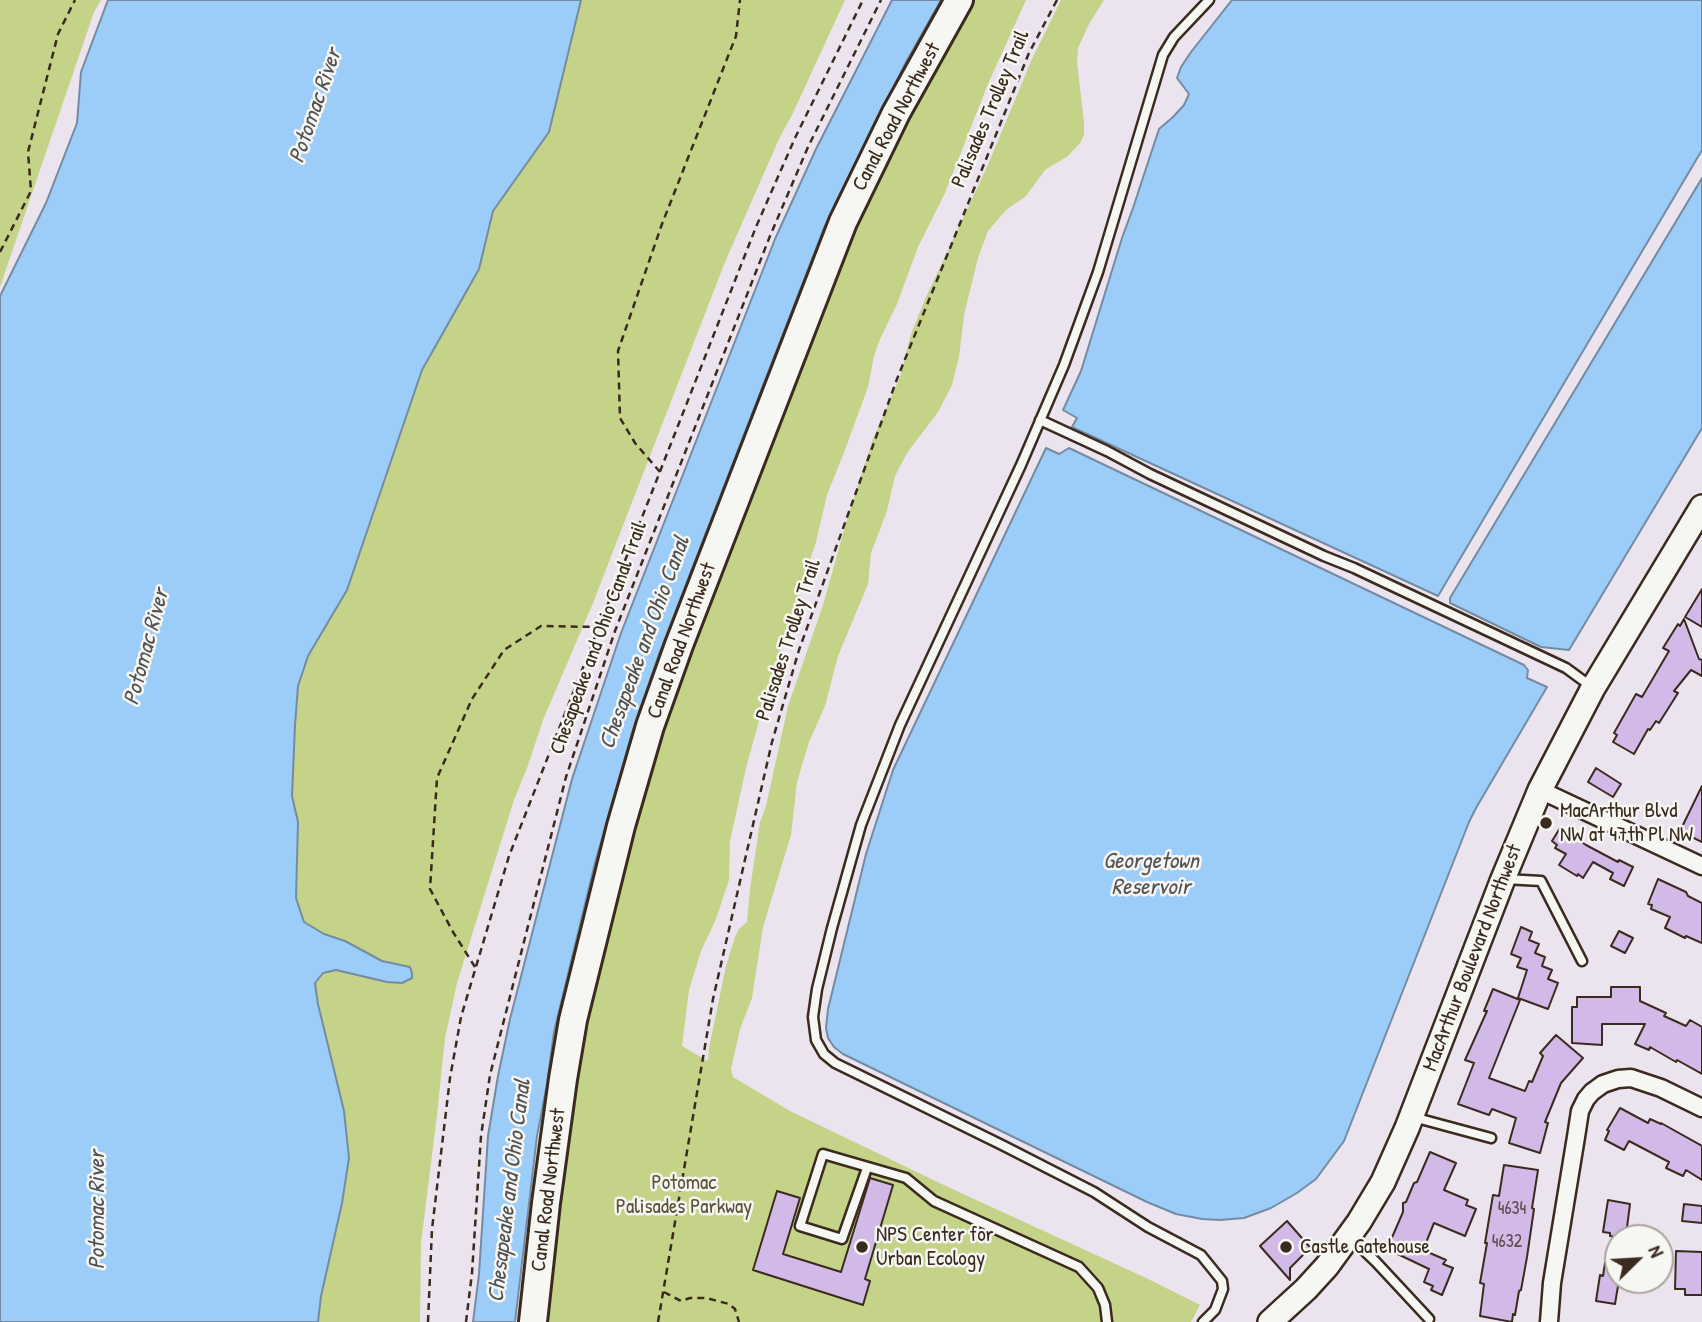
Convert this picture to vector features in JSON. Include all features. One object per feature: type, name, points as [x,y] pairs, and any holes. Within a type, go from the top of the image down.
[{"type":"highway","name":"Canal Road Northwest","points":[[533,1322],[546,1203],[573,1020],[621,826],[650,726],[843,222],[896,113],[959,0]]},
{"type":"main road","name":"MacArthur Boulevard Northwest","points":[[1270,1322],[1327,1266],[1368,1209],[1411,1116],[1540,790],[1593,688],[1702,507]]},
{"type":"street","points":[[1540,790],[1702,866]]},
{"type":"street","points":[[1549,1322],[1552,1283],[1580,1111],[1586,1099],[1595,1088],[1603,1084],[1631,1078],[1661,1088],[1702,1108]]},
{"type":"lane","points":[[1203,1322],[1215,1310],[1223,1289],[1222,1281],[1201,1255],[1148,1227],[1094,1192],[835,1063],[824,1054],[816,1040],[813,1017],[832,928],[861,825],[900,725],[1064,365],[1098,272],[1163,55],[1174,37],[1209,0]]},
{"type":"lane","points":[[1040,421],[1566,668],[1593,688]]},
{"type":"lane","points":[[1503,879],[1541,881],[1582,961]]},
{"type":"lane","points":[[1411,1116],[1491,1138]]},
{"type":"lane","points":[[867,1168],[842,1239],[800,1226],[823,1154],[906,1178],[934,1201],[1079,1267],[1098,1288],[1105,1305],[1107,1322]]},
{"type":"lane","points":[[1349,1237],[1429,1319]]},
{"type":"path","points":[[0,252],[31,191],[28,152],[58,34],[75,0]]},
{"type":"path","points":[[660,472],[635,443],[620,418],[618,351],[662,224],[736,36],[740,0]]},
{"type":"path","points":[[428,1322],[432,1229],[450,1078],[461,1017],[509,856],[761,214],[863,0]]},
{"type":"path","name":"Chesapeake and Ohio Canal Trail","points":[[466,1322],[481,1136],[490,1075],[566,776],[615,631],[770,236],[808,147],[881,0]]},
{"type":"path","name":"Palisades Trolley Trail","points":[[658,1322],[713,999],[772,741],[799,650],[897,379],[1029,53],[1057,0]]},
{"type":"path","points":[[475,967],[430,889],[437,778],[472,699],[504,650],[541,626],[598,627]]},
{"type":"path","points":[[664,1292],[681,1301],[706,1298],[729,1304],[735,1309],[738,1322]]},
{"type":"green space","points":[[0,0],[101,0],[94,12],[0,287]]},
{"type":"green space","points":[[581,0],[845,0],[779,139],[725,262],[593,603],[543,720],[514,800],[457,983],[445,1038],[421,1243],[420,1322],[318,1322],[349,1158],[315,983],[323,973],[336,970],[387,982],[401,983],[411,978],[402,965],[382,961],[304,922],[296,898],[298,822],[292,796],[298,686],[308,656],[347,590],[422,370],[479,269],[493,211],[549,132]]},
{"type":"green space","name":"Potomac Palisades Parkway","points":[[969,0],[1026,0],[880,339],[868,387],[827,495],[816,542],[768,688],[746,768],[730,841],[729,880],[689,990],[682,1046],[708,1061],[726,966],[735,937],[747,922],[760,822],[788,706],[823,605],[873,439],[900,377],[911,334],[987,167],[1032,59],[1061,0],[1104,0],[1078,48],[1084,135],[1068,156],[1045,170],[1026,196],[1006,210],[988,231],[978,258],[964,315],[959,357],[952,385],[938,412],[907,453],[895,476],[887,511],[871,553],[868,584],[838,656],[825,706],[809,742],[797,782],[791,835],[763,927],[752,998],[740,1029],[731,1069],[733,1077],[790,1111],[1200,1305],[1191,1322],[544,1322],[579,1046],[653,753],[757,467],[878,169]]},
{"type":"water","name":"Potomac River","points":[[108,0],[581,0],[549,132],[493,211],[479,269],[422,370],[347,590],[308,656],[298,686],[292,796],[298,822],[296,898],[304,922],[382,961],[410,967],[412,973],[412,978],[402,983],[336,970],[323,973],[315,983],[344,1111],[349,1158],[318,1322],[0,1322],[0,296],[46,203],[77,123],[81,72]]},
{"type":"water","name":"Chesapeake and Ohio Canal","points":[[892,0],[941,0],[905,64],[824,228],[659,654],[632,733],[595,863],[554,1032],[537,1136],[515,1322],[473,1322],[479,1274],[488,1136],[498,1076],[510,1019],[572,779],[621,633],[775,239],[816,149]]},
{"type":"water","points":[[1232,0],[1702,0],[1702,150],[1438,596],[1072,427],[1077,418],[1063,410],[1081,371],[1159,129],[1184,105],[1189,94],[1177,78],[1181,67]]},
{"type":"water","points":[[1702,178],[1702,428],[1569,650],[1541,647],[1450,603],[1450,598]]},
{"type":"water","name":"Georgetown Reservoir","points":[[1046,448],[1059,454],[1069,448],[1524,665],[1528,670],[1527,678],[1547,687],[1469,822],[1344,1141],[1316,1179],[1271,1208],[1244,1218],[1202,1219],[1176,1214],[1147,1202],[843,1054],[828,1038],[828,1009],[866,854],[893,770]]},
{"type":"building","points":[[1702,589],[1702,627],[1685,617]]},
{"type":"building","points":[[1684,619],[1699,659],[1702,660],[1702,676],[1691,670],[1674,691],[1678,693],[1659,723],[1656,721],[1650,730],[1648,729],[1634,754],[1613,742],[1617,735],[1614,733],[1636,694],[1642,697],[1669,651],[1663,648]]},
{"type":"building","points":[[1596,768],[1621,784],[1613,797],[1588,782]]},
{"type":"building","points":[[1702,786],[1702,842],[1680,831]]},
{"type":"building","points":[[1560,828],[1586,845],[1633,867],[1624,886],[1610,879],[1613,873],[1593,862],[1583,878],[1559,865],[1566,854],[1555,848],[1557,845],[1552,841]]},
{"type":"building","points":[[1658,879],[1702,903],[1702,943],[1665,928],[1670,917],[1651,909],[1652,905],[1648,904]]},
{"type":"building","points":[[1521,927],[1532,932],[1529,940],[1539,944],[1535,953],[1545,957],[1542,966],[1552,970],[1548,979],[1558,983],[1548,1009],[1518,998],[1527,970],[1517,967],[1521,958],[1511,954]]},
{"type":"building","points":[[1619,931],[1633,938],[1625,953],[1611,946]]},
{"type":"building","points":[[1611,987],[1640,987],[1640,1001],[1686,1026],[1690,1020],[1702,1027],[1702,1074],[1650,1047],[1649,1050],[1635,1044],[1645,1024],[1602,1024],[1602,1045],[1572,1043],[1572,1007],[1577,1007],[1577,997],[1611,997]]},
{"type":"building","points":[[1493,989],[1520,1000],[1489,1078],[1525,1091],[1529,1081],[1532,1082],[1543,1056],[1540,1053],[1556,1035],[1583,1058],[1561,1083],[1545,1122],[1548,1123],[1540,1153],[1509,1143],[1516,1118],[1492,1109],[1489,1115],[1458,1104],[1474,1063],[1465,1060],[1487,1011],[1484,1011]]},
{"type":"building","points":[[1620,1108],[1648,1123],[1650,1119],[1661,1123],[1702,1146],[1702,1180],[1686,1170],[1683,1176],[1666,1168],[1669,1162],[1629,1141],[1624,1150],[1605,1140],[1609,1131],[1607,1130]]},
{"type":"building","points":[[1430,1152],[1456,1163],[1444,1190],[1468,1200],[1466,1205],[1476,1209],[1465,1236],[1434,1223],[1423,1250],[1446,1260],[1443,1264],[1453,1268],[1442,1295],[1431,1290],[1433,1286],[1424,1282],[1429,1269],[1387,1249],[1403,1212],[1403,1203],[1417,1182]]},
{"type":"building","points":[[1504,1165],[1538,1170],[1527,1257],[1512,1322],[1480,1316],[1484,1284],[1480,1283],[1485,1243],[1493,1195],[1499,1196]]},
{"type":"building","name":"NPS Center for Urban Ecology","points":[[870,1178],[893,1185],[865,1279],[870,1281],[863,1305],[753,1270],[777,1191],[800,1198],[783,1254],[841,1272]]},
{"type":"building","points":[[1608,1200],[1630,1204],[1627,1224],[1604,1224]]},
{"type":"building","points":[[1684,1204],[1702,1206],[1702,1223],[1682,1221]]},
{"type":"building","name":"Castle Gatehouse","points":[[1287,1221],[1315,1253],[1305,1253],[1290,1268],[1290,1280],[1260,1246]]},
{"type":"building","points":[[1676,1251],[1702,1252],[1702,1295],[1685,1295],[1685,1289],[1675,1289]]},
{"type":"building","points":[[1604,1270],[1604,1294],[1617,1294],[1615,1304],[1596,1301],[1600,1275],[1603,1276]]},
{"type":"place","name":"MacArthur Blvd NW at 47th Pl NW","points":[[1546,823]]},
{"type":"place","name":"NPS Center for Urban Ecology","points":[[862,1247]]},
{"type":"place","name":"Castle Gatehouse","points":[[1286,1247]]}]
